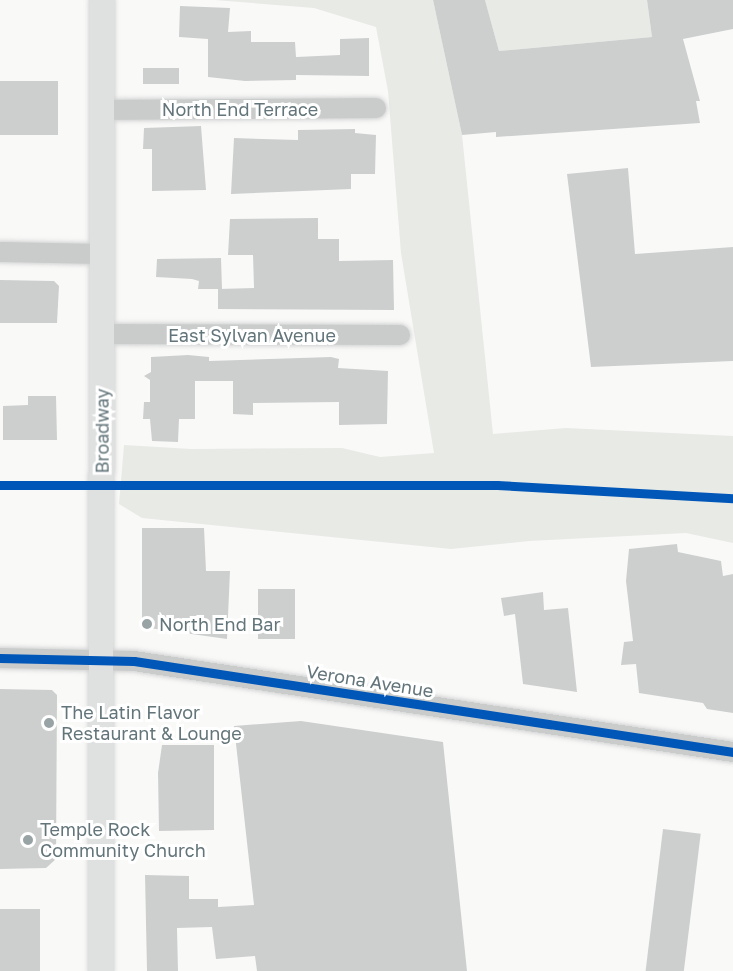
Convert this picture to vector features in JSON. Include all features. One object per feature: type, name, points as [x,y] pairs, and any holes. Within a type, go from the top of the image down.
[{"type":"main road","name":"Broadway","points":[[101,971],[102,0]]},
{"type":"street","name":"North End Terrace","points":[[103,110],[376,108]]},
{"type":"street","points":[[0,252],[103,254]]},
{"type":"street","name":"East Sylvan Avenue","points":[[103,333],[400,336]]},
{"type":"street","name":"Verona Avenue","points":[[0,658],[101,658],[733,752]]},
{"type":"shaded area","points":[[215,0],[433,0],[462,135],[493,434],[566,428],[733,436],[733,543],[686,533],[529,541],[451,549],[142,518],[119,504],[124,445],[191,449],[342,448],[380,457],[434,453],[401,253],[388,91],[376,27],[314,8]]},
{"type":"shaded area","points":[[485,0],[647,0],[652,37],[499,51]]},
{"type":"building","points":[[433,0],[485,0],[499,51],[652,37],[647,0],[733,0],[733,29],[683,39],[700,101],[696,101],[700,123],[496,137],[496,132],[462,135]]},
{"type":"building","points":[[180,6],[230,8],[228,32],[251,31],[251,42],[295,42],[296,57],[340,55],[340,39],[369,38],[369,76],[296,75],[296,80],[245,81],[208,77],[208,39],[179,37]]},
{"type":"building","points":[[143,68],[179,68],[179,84],[143,84]]},
{"type":"building","points":[[0,81],[58,81],[58,135],[0,135]]},
{"type":"building","points":[[201,126],[206,190],[152,191],[152,149],[143,149],[144,128]]},
{"type":"building","points":[[355,129],[355,133],[376,135],[375,174],[351,174],[351,189],[231,194],[234,138],[298,140],[298,130]]},
{"type":"building","points":[[628,168],[635,254],[733,247],[733,361],[591,367],[567,174]]},
{"type":"building","points":[[318,218],[318,239],[339,239],[339,261],[393,260],[394,310],[218,309],[218,289],[254,288],[253,255],[228,255],[230,219]]},
{"type":"building","points":[[221,258],[222,289],[198,289],[199,281],[192,279],[156,277],[157,259]]},
{"type":"building","points":[[0,280],[54,281],[59,286],[57,323],[0,323]]},
{"type":"building","points":[[188,355],[209,357],[209,361],[331,357],[339,359],[338,368],[388,371],[387,424],[339,425],[339,402],[253,403],[253,415],[233,414],[233,381],[195,381],[195,419],[179,419],[178,442],[152,441],[150,419],[143,419],[144,402],[150,402],[150,380],[144,376],[151,372],[151,357]]},
{"type":"building","points":[[28,396],[56,396],[57,440],[3,440],[3,406],[28,405]]},
{"type":"building","points":[[142,528],[204,528],[206,571],[230,571],[227,639],[142,627]]},
{"type":"building","points":[[677,544],[678,552],[721,561],[723,576],[733,574],[733,713],[707,709],[703,703],[639,693],[636,664],[621,665],[624,642],[633,641],[626,581],[629,549]]},
{"type":"building","points":[[258,589],[295,589],[295,639],[258,639]]},
{"type":"building","points":[[543,592],[544,610],[568,608],[577,692],[523,684],[515,614],[504,616],[501,598]]},
{"type":"building","points":[[0,689],[52,690],[57,695],[56,859],[46,868],[0,869]]},
{"type":"building","points":[[301,721],[443,742],[467,971],[257,971],[255,956],[216,959],[212,927],[177,928],[178,971],[147,971],[145,875],[189,876],[189,899],[218,899],[218,907],[254,905],[234,726]]},
{"type":"building","points":[[162,745],[214,745],[214,830],[159,831],[158,773]]},
{"type":"building","points":[[663,829],[701,834],[684,971],[646,971]]},
{"type":"building","points":[[0,909],[40,909],[40,971],[0,971]]},
{"type":"cycle path","points":[[0,485],[497,485],[733,498]]},
{"type":"cycle path","points":[[0,658],[134,661],[733,752]]},
{"type":"place","name":"North End Bar","points":[[147,624]]},
{"type":"place","name":"The Latin Flavor Restaurant & Lounge","points":[[49,723]]},
{"type":"place","name":"Temple Rock Community Church","points":[[28,840]]}]
